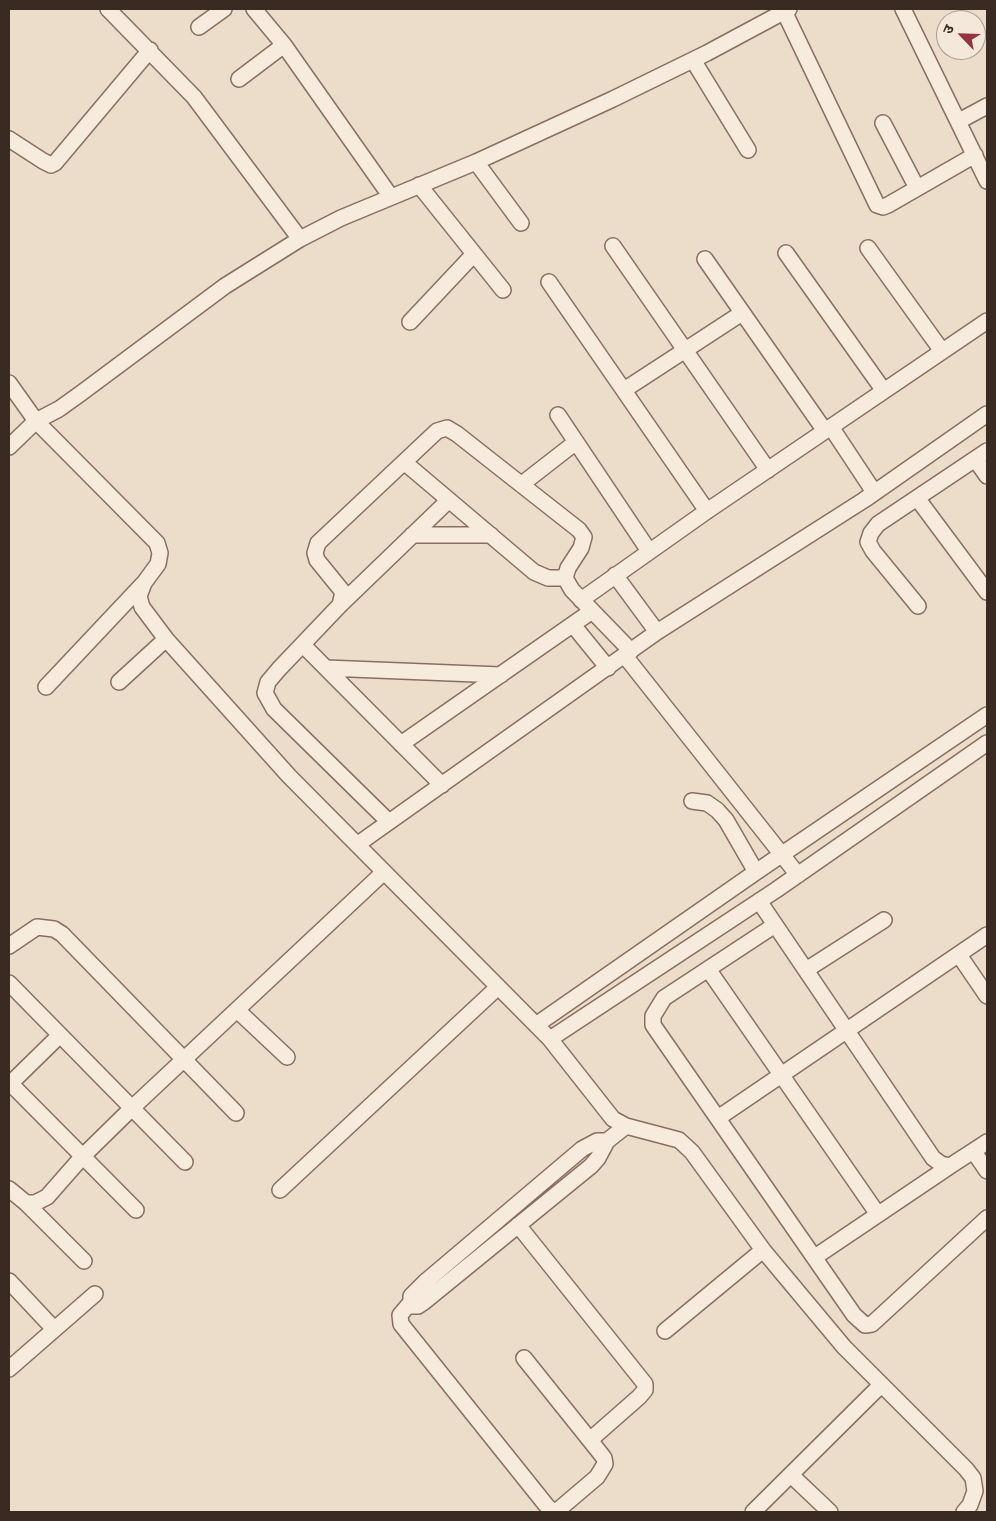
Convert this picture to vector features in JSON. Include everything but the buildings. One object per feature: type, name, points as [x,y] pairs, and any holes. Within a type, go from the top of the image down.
[{"type":"street","points":[[108,9],[194,97],[300,239]]},
{"type":"street","points":[[198,27],[224,9]]},
{"type":"street","points":[[254,9],[284,45],[391,197]]},
{"type":"street","points":[[902,9],[987,180]]},
{"type":"street","points":[[9,447],[36,421],[59,409],[80,394],[225,286],[300,239],[391,197],[476,162],[694,60],[785,10],[877,205],[888,205],[975,155]]},
{"type":"street","points":[[239,78],[284,45]]},
{"type":"street","points":[[9,139],[43,161],[51,165],[55,163],[150,50]]},
{"type":"street","points":[[694,60],[748,150]]},
{"type":"street","points":[[959,121],[987,106]]},
{"type":"street","points":[[882,123],[917,188]]},
{"type":"street","points":[[476,162],[522,223]]},
{"type":"street","points":[[419,185],[503,290]]},
{"type":"street","points":[[613,246],[768,470]]},
{"type":"street","points":[[868,248],[942,351]]},
{"type":"street","points":[[786,253],[884,392]]},
{"type":"street","points":[[410,322],[474,254]]},
{"type":"street","points":[[705,259],[742,313],[874,492]]},
{"type":"street","points":[[549,282],[707,511]]},
{"type":"street","points":[[624,390],[742,313]]},
{"type":"street","points":[[581,600],[707,511],[987,321]]},
{"type":"street","points":[[9,383],[36,421],[157,543],[160,553],[158,564],[144,583],[46,687]]},
{"type":"street","points":[[358,844],[657,632],[874,492],[987,414]]},
{"type":"street","points":[[558,415],[649,552]]},
{"type":"street","points":[[340,605],[343,592],[317,560],[315,553],[318,543],[437,431],[447,428],[522,484],[579,530],[584,537],[581,548],[568,568],[566,578],[572,590],[628,654],[798,874]]},
{"type":"street","points":[[522,484],[576,442]]},
{"type":"street","points":[[918,606],[873,551],[868,542],[871,533],[878,524],[981,455],[987,476]]},
{"type":"street","points":[[404,462],[540,576],[566,578]]},
{"type":"street","points":[[917,498],[987,592]]},
{"type":"street","points":[[389,822],[268,702],[265,693],[268,682],[340,605],[449,500]]},
{"type":"street","points":[[412,535],[491,535]]},
{"type":"street","points":[[616,575],[657,632]]},
{"type":"street","points":[[144,583],[139,596],[142,607],[166,639],[289,776],[550,1039],[603,1110],[613,1119],[626,1126],[679,1140],[692,1152],[763,1250],[844,1347],[987,1490]]},
{"type":"street","points":[[401,744],[592,611]]},
{"type":"street","points":[[573,625],[608,668]]},
{"type":"street","points":[[119,682],[166,639]]},
{"type":"street","points":[[303,645],[442,785]]},
{"type":"street","points":[[326,668],[501,675]]},
{"type":"street","points":[[536,1025],[987,715]]},
{"type":"street","points":[[550,1039],[759,901],[985,748]]},
{"type":"street","points":[[692,801],[707,803],[717,810],[726,820],[756,872]]},
{"type":"street","points":[[26,1203],[35,1203],[47,1197],[83,1156],[132,1108],[384,872]]},
{"type":"street","points":[[759,901],[933,1158],[941,1164],[950,1166]]},
{"type":"street","points":[[806,970],[884,920]]},
{"type":"street","points":[[775,925],[664,998],[653,1016],[653,1025],[858,1321],[872,1324],[987,1218]]},
{"type":"street","points":[[9,946],[37,927],[54,928],[185,1059],[236,1113]]},
{"type":"street","points":[[718,1118],[987,935]]},
{"type":"street","points":[[959,955],[987,996]]},
{"type":"street","points":[[708,969],[877,1213]]},
{"type":"street","points":[[9,983],[185,1162]]},
{"type":"street","points":[[280,1190],[498,987]]},
{"type":"street","points":[[237,1010],[287,1057]]},
{"type":"street","points":[[60,1035],[10,1083],[136,1210]]},
{"type":"street","points":[[411,1302],[413,1306],[418,1306],[424,1302],[591,1166],[598,1158],[607,1141],[626,1126]]},
{"type":"street","points":[[524,1358],[604,1458],[603,1470],[557,1511],[551,1510],[401,1324],[400,1315],[411,1302],[411,1296],[425,1282],[582,1149],[597,1141],[607,1141]]},
{"type":"street","points":[[815,1257],[877,1213],[987,1142]]},
{"type":"street","points":[[974,1152],[987,1170]]},
{"type":"street","points":[[9,1189],[26,1203],[84,1261]]},
{"type":"street","points":[[518,1225],[644,1384],[645,1390],[640,1397],[590,1440]]},
{"type":"street","points":[[665,1331],[763,1250]]},
{"type":"street","points":[[9,1280],[54,1330]]},
{"type":"street","points":[[9,1368],[95,1294]]},
{"type":"street","points":[[753,1512],[881,1385]]},
{"type":"street","points":[[791,1475],[830,1512]]},
{"type":"street","points":[[964,1512],[970,1505],[975,1491],[973,1478]]}]
